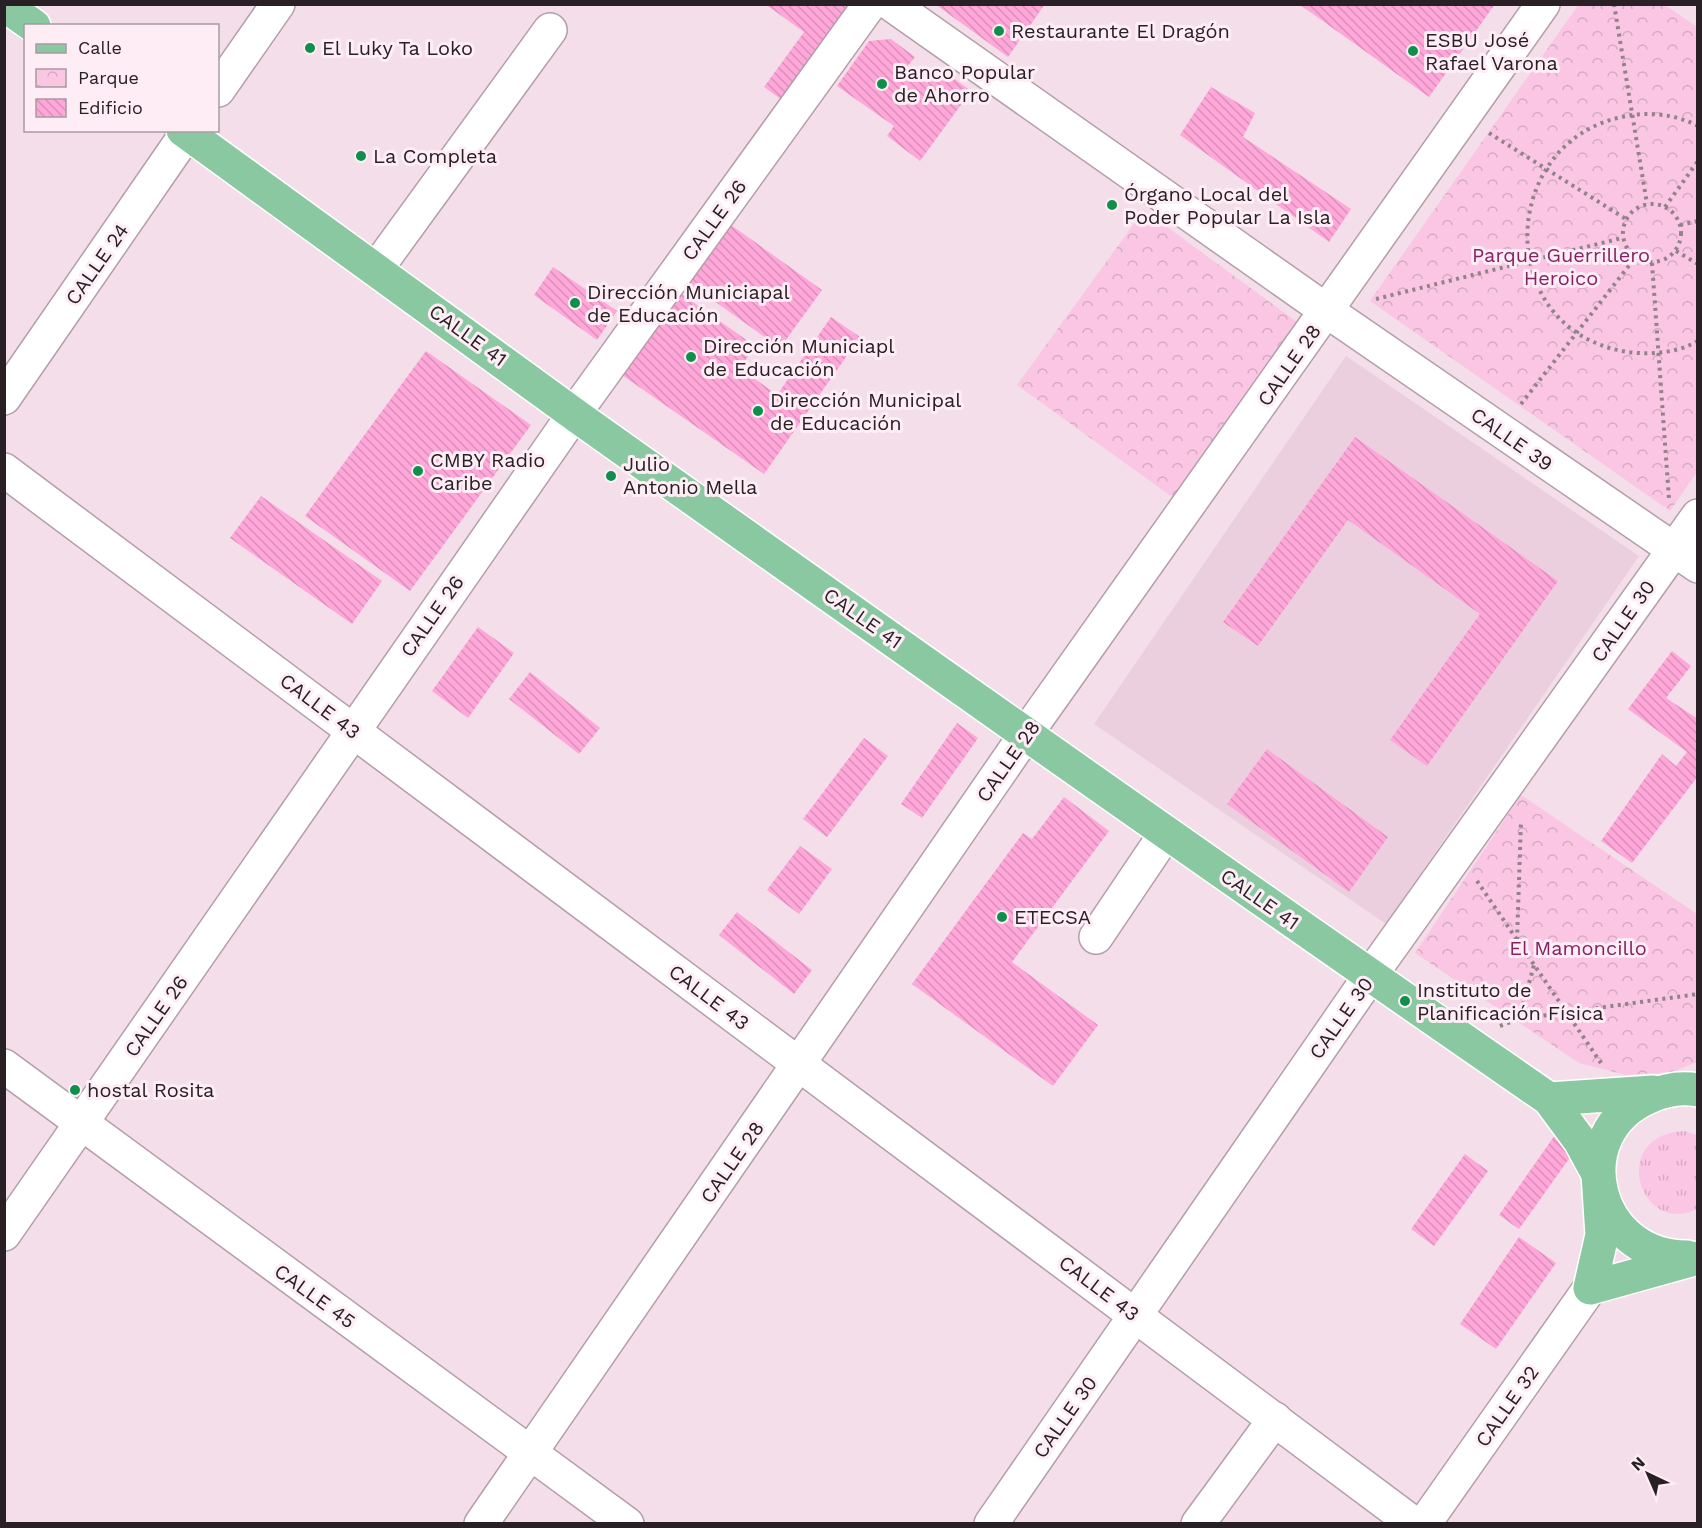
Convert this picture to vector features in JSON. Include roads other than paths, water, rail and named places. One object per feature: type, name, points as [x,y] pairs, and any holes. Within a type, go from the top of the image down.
[{"type":"main road","points":[[4,5],[31,24]]},
{"type":"main road","name":"CALLE 41","points":[[186,132],[377,268],[574,414],[1166,833],[1549,1099],[1580,1141],[1598,1174]]},
{"type":"main road","points":[[1698,1078],[1638,1101],[1618,1119],[1603,1145],[1598,1174],[1602,1235],[1590,1288],[1698,1258]]},
{"type":"main road","points":[[1549,1099],[1698,1090]]},
{"type":"main road","points":[[1598,1174],[1603,1203],[1618,1229],[1641,1248],[1669,1257],[1698,1258]]},
{"type":"street","points":[[219,89],[278,4]]},
{"type":"street","name":"CALLE 26","points":[[4,1234],[352,730],[574,414],[870,4]]},
{"type":"street","name":"CALLE 39","points":[[891,4],[1327,311],[1685,558]]},
{"type":"street","name":"CALLE 28","points":[[481,1524],[1026,734],[1543,4]]},
{"type":"street","points":[[377,268],[550,30]]},
{"type":"street","name":"CALLE 24","points":[[4,398],[186,132]]},
{"type":"street","name":"CALLE 43","points":[[4,470],[1414,1524]]},
{"type":"street","name":"CALLE 30","points":[[991,1524],[1370,976],[1458,853],[1685,558],[1698,516]]},
{"type":"street","points":[[1096,937],[1166,833]]},
{"type":"street","name":"CALLE 45","points":[[4,1066],[81,1125],[627,1524]]},
{"type":"street","name":"CALLE 32","points":[[1424,1524],[1590,1288]]},
{"type":"street","points":[[1198,1524],[1275,1419]]},
{"type":"place","name":"Restaurante El Dragón","points":[[999,31]]},
{"type":"place","name":"El Luky Ta Loko","points":[[310,48]]},
{"type":"place","name":"ESBU José Rafael Varona","points":[[1413,51]]},
{"type":"place","name":"Banco Popular de Ahorro","points":[[882,84]]},
{"type":"place","name":"La Completa","points":[[361,156]]},
{"type":"place","name":"Órgano Local del Poder Popular La Isla","points":[[1112,205]]},
{"type":"place","name":"Dirección Municiapal de Educación","points":[[575,303]]},
{"type":"place","name":"Dirección Municiapl de Educación","points":[[691,357]]},
{"type":"place","name":"Dirección Municipal de Educación","points":[[758,411]]},
{"type":"place","name":"CMBY Radio Caribe","points":[[418,471]]},
{"type":"place","name":"Julio Antonio Mella","points":[[611,476]]},
{"type":"place","name":"ETECSA","points":[[1002,917]]},
{"type":"place","name":"Instituto de Planificación Física","points":[[1405,1001]]},
{"type":"place","name":"hostal Rosita","points":[[75,1090]]},
{"type":"park label","name":"Parque Guerrillero Heroico","points":[[1561,266]]},
{"type":"park label","name":"El Mamoncillo","points":[[1578,948]]}]
